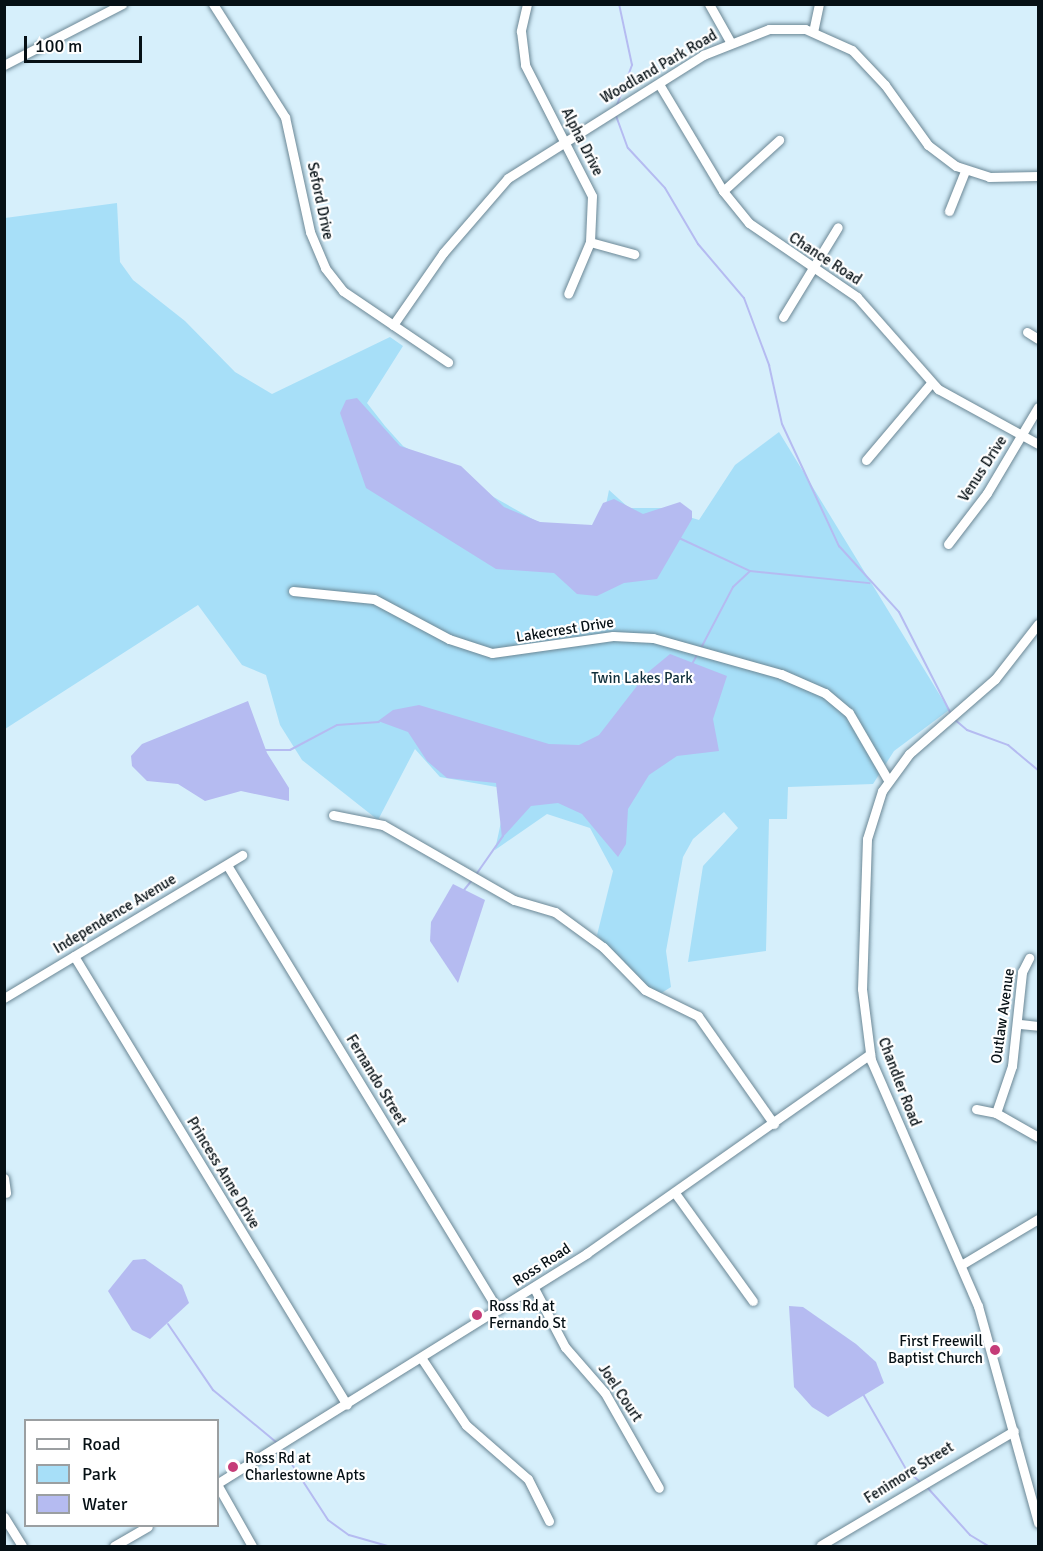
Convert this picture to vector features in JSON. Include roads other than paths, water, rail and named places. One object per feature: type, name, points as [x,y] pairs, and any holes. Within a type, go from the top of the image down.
[{"type":"street","points":[[4,65],[122,4]]},
{"type":"street","name":"Seford Drive","points":[[213,4],[285,117],[316,253],[343,291],[448,362]]},
{"type":"street","name":"Alpha Drive","points":[[527,4],[521,31],[525,65],[566,139],[592,196],[590,242],[568,294]]},
{"type":"street","points":[[709,4],[731,43]]},
{"type":"street","points":[[813,32],[819,4]]},
{"type":"street","name":"Woodland Park Road","points":[[393,325],[443,253],[501,184],[566,139],[731,43],[777,28],[813,32],[862,59],[928,145],[965,171],[995,178],[1038,176]]},
{"type":"street","name":"Chance Road","points":[[659,84],[723,191],[756,230],[857,297],[931,383],[1038,444]]},
{"type":"street","points":[[723,191],[779,140]]},
{"type":"street","points":[[949,211],[965,171]]},
{"type":"street","points":[[783,317],[838,226]]},
{"type":"street","points":[[590,242],[634,254]]},
{"type":"street","points":[[1027,332],[1038,339]]},
{"type":"street","points":[[866,460],[931,383]]},
{"type":"street","name":"Venus Drive","points":[[948,544],[1022,435],[1038,407]]},
{"type":"street","name":"Lakecrest Drive","points":[[293,591],[374,599],[449,639],[492,653],[613,636],[653,638],[781,674],[841,706],[888,780]]},
{"type":"street","name":"Chandler Road","points":[[1038,624],[984,691],[909,754],[888,780],[871,818],[865,861],[863,1015],[870,1054],[961,1265],[1014,1431],[1038,1523]]},
{"type":"street","points":[[333,815],[383,825],[514,900],[555,912],[603,946],[645,990],[698,1016],[774,1124]]},
{"type":"street","name":"Independence Avenue","points":[[4,998],[242,855]]},
{"type":"street","name":"Fernando Street","points":[[227,865],[498,1310]]},
{"type":"street","name":"Princess Anne Drive","points":[[74,956],[346,1405]]},
{"type":"street","name":"Outlaw Avenue","points":[[996,1113],[1020,1023],[1022,972],[1029,958]]},
{"type":"street","points":[[1020,1023],[1038,1026]]},
{"type":"street","name":"Ross Road","points":[[219,1483],[534,1288],[675,1193],[870,1054]]},
{"type":"street","points":[[976,1109],[996,1113],[1038,1137]]},
{"type":"street","points":[[4,1178],[6,1193]]},
{"type":"street","points":[[675,1193],[753,1301]]},
{"type":"street","points":[[961,1265],[1038,1219]]},
{"type":"street","name":"Joel Court","points":[[534,1288],[565,1347],[605,1393],[658,1488]]},
{"type":"street","points":[[422,1359],[466,1425],[528,1479],[549,1521]]},
{"type":"street","name":"Fenimore Street","points":[[821,1545],[1014,1431]]},
{"type":"street","points":[[219,1486],[252,1546]]},
{"type":"street","points":[[4,1517],[22,1546]]},
{"type":"street","points":[[114,1546],[146,1527]]},
{"type":"water","points":[[357,398],[400,446],[461,466],[504,507],[540,522],[592,525],[603,503],[614,499],[643,514],[680,502],[692,511],[692,519],[657,579],[624,583],[597,596],[577,594],[554,573],[496,569],[366,488],[340,413],[346,400]]},
{"type":"water","points":[[670,654],[727,676],[713,719],[719,751],[677,756],[649,775],[628,809],[626,844],[618,857],[582,814],[558,803],[531,806],[502,838],[496,783],[447,778],[427,761],[408,732],[378,721],[393,710],[419,705],[549,744],[579,745],[599,735],[647,673]]},
{"type":"water","points":[[248,701],[267,753],[289,788],[289,801],[241,791],[205,801],[178,784],[147,781],[132,766],[131,756],[142,744]]},
{"type":"water","points":[[453,884],[485,900],[458,983],[430,941],[431,922]]},
{"type":"water","points":[[145,1259],[182,1285],[189,1303],[150,1339],[132,1330],[108,1291],[133,1260]]},
{"type":"water","points":[[789,1306],[803,1307],[856,1344],[876,1362],[884,1383],[828,1417],[812,1407],[794,1387]]},
{"type":"waterway","points":[[617,105],[632,65],[619,4]]},
{"type":"waterway","points":[[615,113],[628,148],[665,188],[698,244],[744,298],[769,365],[782,424],[839,546],[899,612],[951,714]]},
{"type":"waterway","points":[[679,538],[750,571],[869,583]]},
{"type":"waterway","points":[[701,648],[733,587],[750,571]]},
{"type":"waterway","points":[[692,664],[698,653]]},
{"type":"waterway","points":[[954,719],[967,730],[1008,745],[1038,770]]},
{"type":"waterway","points":[[263,750],[290,750],[337,725],[379,722]]},
{"type":"waterway","points":[[475,876],[503,836]]},
{"type":"waterway","points":[[464,890],[472,880]]},
{"type":"waterway","points":[[168,1324],[213,1390],[276,1442]]},
{"type":"waterway","points":[[863,1394],[906,1469],[921,1483]]},
{"type":"waterway","points":[[280,1446],[328,1520],[349,1535],[388,1546]]},
{"type":"waterway","points":[[926,1486],[970,1535],[988,1546]]},
{"type":"place","name":"Ross Rd at Fernando St","points":[[477,1315]]},
{"type":"place","name":"First Freewill Baptist Church","points":[[995,1350]]},
{"type":"place","name":"Ross Rd at Charlestowne Apts","points":[[233,1467]]},
{"type":"park label","name":"Twin Lakes Park","points":[[642,679]]}]
